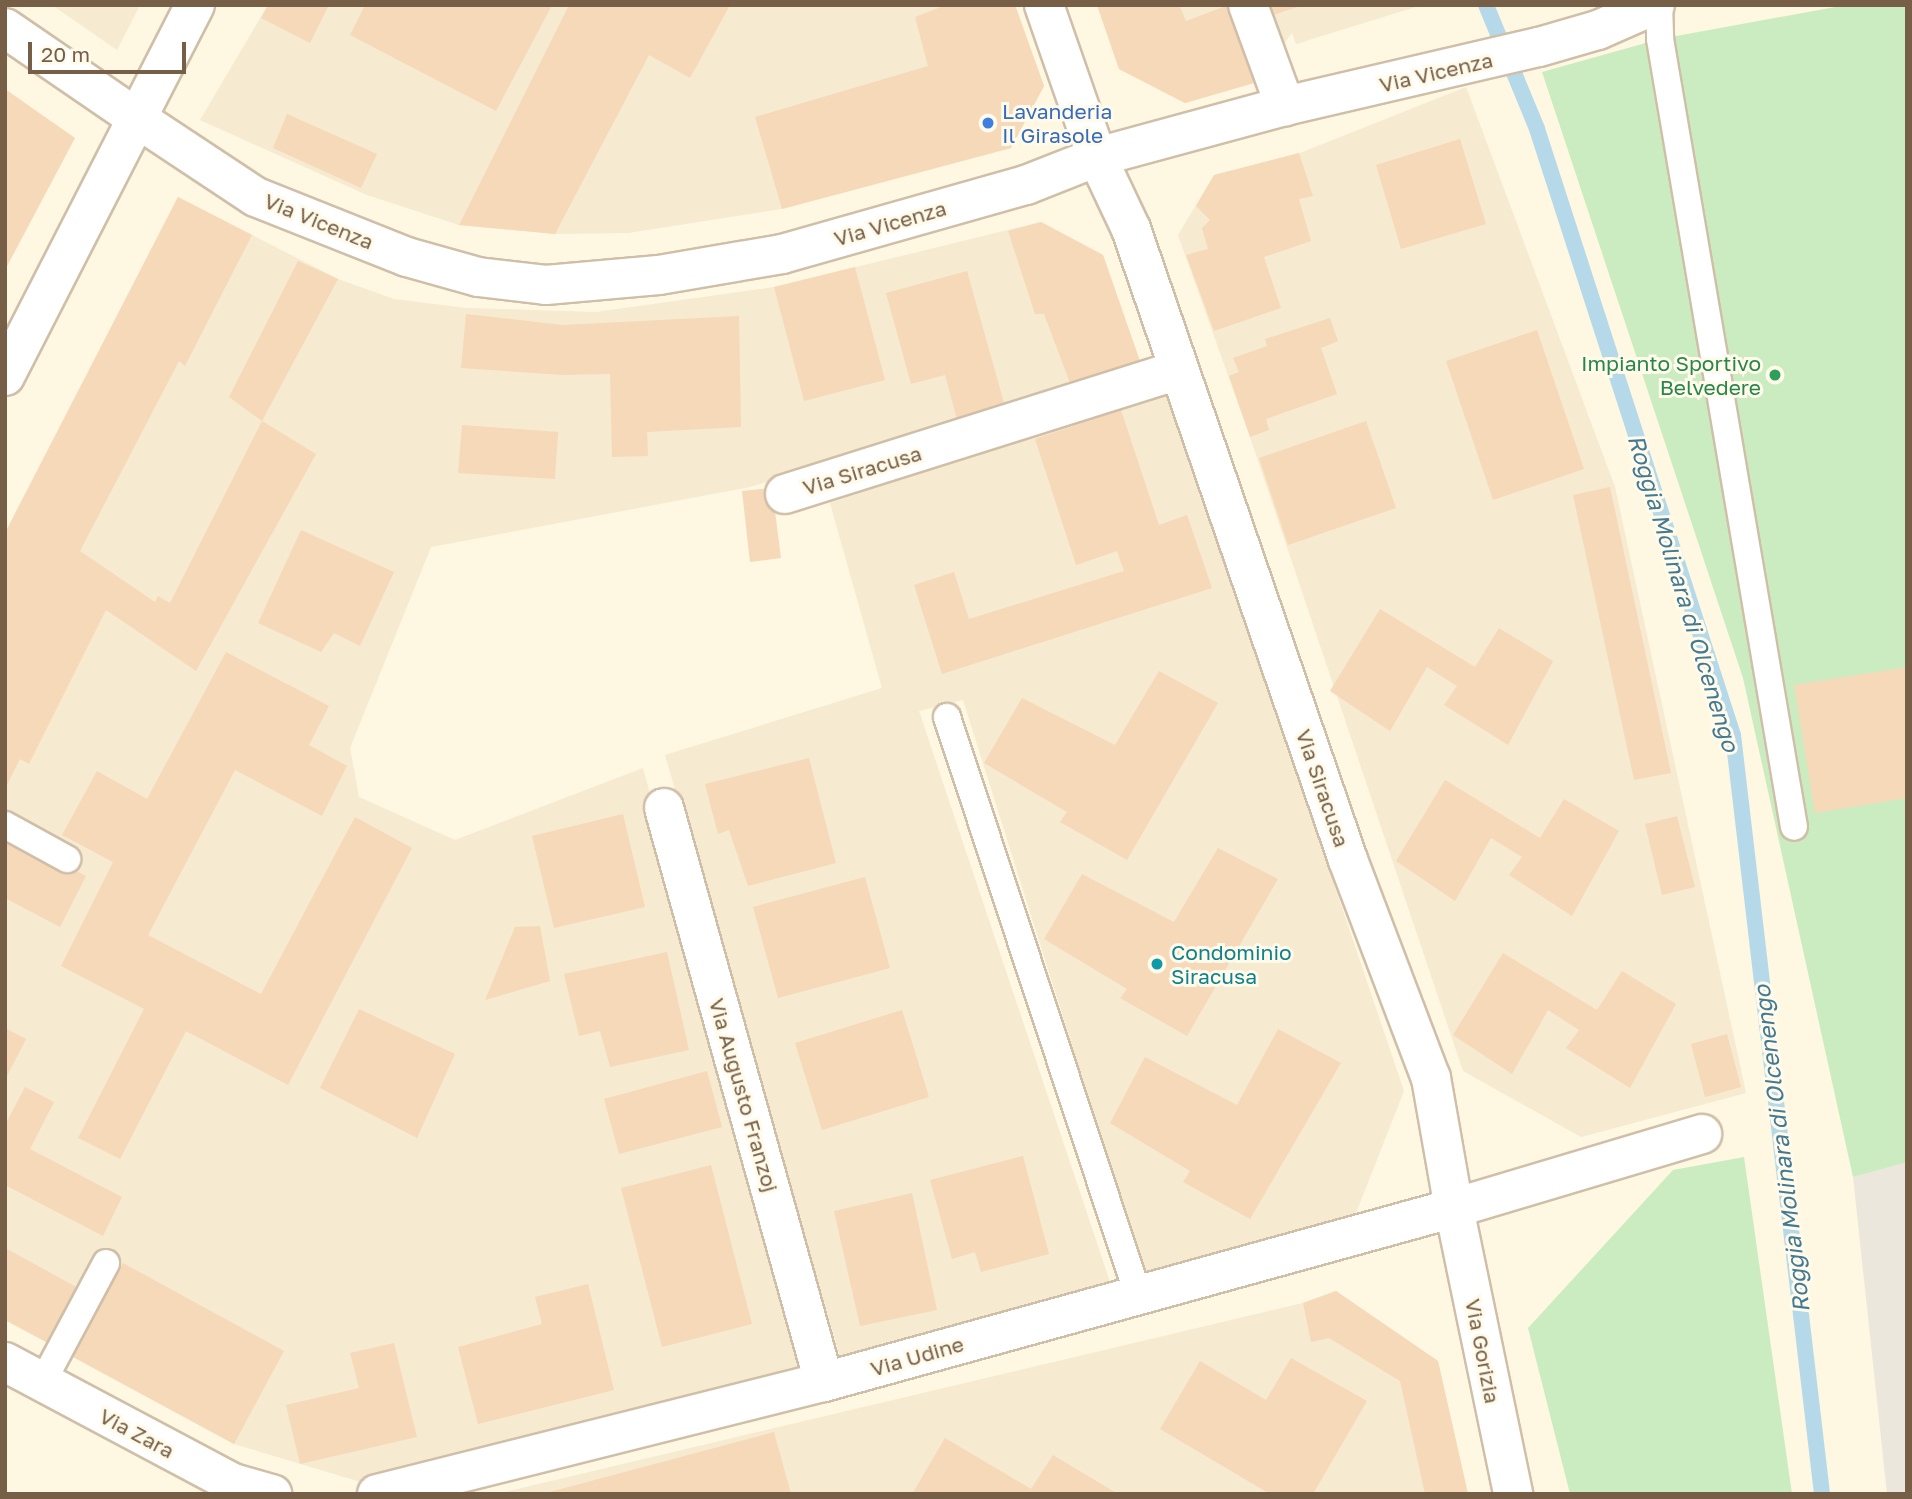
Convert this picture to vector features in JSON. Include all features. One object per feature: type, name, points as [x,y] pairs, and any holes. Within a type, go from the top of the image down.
[{"type":"street","points":[[5,376],[195,5]]},
{"type":"street","name":"Via Siracusa","points":[[1044,5],[1097,157],[1131,229],[1348,860],[1431,1078],[1454,1208]]},
{"type":"street","points":[[1248,5],[1285,106]]},
{"type":"street","name":"Via Vicenza","points":[[5,28],[256,197],[407,257],[478,277],[545,285],[659,275],[782,254],[1026,185],[1097,157],[1285,106],[1539,47],[1598,30],[1657,5]]},
{"type":"street","name":"Via Siracusa","points":[[785,494],[1180,370]]},
{"type":"street","name":"Via Augusto Franzoj","points":[[664,808],[824,1382]]},
{"type":"street","name":"Via Udine","points":[[377,1494],[824,1382],[1454,1208],[1702,1134]]},
{"type":"street","name":"Via Gorizia","points":[[1454,1208],[1513,1494]]},
{"type":"street","name":"Via Zara","points":[[5,1362],[233,1483],[272,1494]]},
{"type":"lane","points":[[1657,5],[1660,39],[1794,827]]},
{"type":"lane","points":[[947,716],[1138,1295]]},
{"type":"lane","points":[[5,825],[67,859]]},
{"type":"lane","points":[[42,1383],[106,1263]]},
{"type":"shaded area","points":[[52,5],[140,5],[117,50]]},
{"type":"shaded area","points":[[268,5],[1015,5],[1044,86],[1011,148],[782,209],[628,233],[555,234],[459,225],[367,195],[200,120]]},
{"type":"shaded area","points":[[1097,5],[1422,5],[1296,44],[1292,33],[1254,83],[1185,103],[1119,69]]},
{"type":"shaded area","points":[[1466,87],[1615,487],[1746,1093],[1581,1137],[1463,1071],[1250,437],[1178,235],[1214,175],[1300,153]]},
{"type":"shaded area","points":[[178,197],[338,279],[394,299],[466,308],[596,312],[774,287],[1041,222],[1103,255],[1142,367],[750,487],[431,547],[350,748],[359,797],[455,840],[643,768],[806,1369],[364,1483],[234,1444],[5,1320],[5,533]]},
{"type":"shaded area","points":[[1166,388],[1404,1091],[1354,1218],[1145,1276],[963,700],[919,711],[1111,1285],[841,1360],[665,755],[882,688],[830,503]]},
{"type":"shaded area","points":[[1907,1161],[1907,1494],[1887,1494],[1853,1177]]},
{"type":"shaded area","points":[[1336,1291],[1438,1361],[1468,1494],[496,1494],[1303,1303]]},
{"type":"green space","name":"Impianto Sportivo Belvedere","points":[[1846,5],[1907,5],[1907,1162],[1853,1177],[1743,678],[1542,72],[1660,39]]},
{"type":"green space","points":[[1744,1157],[1792,1494],[1570,1494],[1528,1328],[1673,1170]]},
{"type":"building","points":[[268,5],[329,5],[310,43],[261,18]]},
{"type":"building","points":[[365,5],[551,7],[496,111],[350,35]]},
{"type":"building","points":[[569,5],[730,5],[690,78],[649,55],[555,234],[459,225]]},
{"type":"building","points":[[946,5],[1015,5],[1044,86],[1011,148],[782,209],[755,117],[928,66],[915,17]]},
{"type":"building","points":[[1097,5],[1179,5],[1186,21],[1226,6],[1254,83],[1185,103],[1119,69]]},
{"type":"building","points":[[1263,5],[1300,5],[1300,6],[1267,17]]},
{"type":"building","points":[[5,89],[75,138],[5,270]]},
{"type":"building","points":[[287,114],[377,154],[361,188],[273,148]]},
{"type":"building","points":[[1460,139],[1486,224],[1401,249],[1376,165]]},
{"type":"building","points":[[1299,153],[1313,196],[1299,199],[1311,241],[1264,257],[1281,308],[1214,331],[1186,255],[1208,249],[1202,228],[1210,220],[1196,206],[1214,175]]},
{"type":"building","points":[[178,197],[252,235],[185,366],[179,361],[80,551],[155,602],[158,596],[170,603],[262,421],[316,454],[196,671],[106,610],[29,764],[20,759],[5,789],[5,533]]},
{"type":"building","points":[[1041,222],[1103,255],[1142,367],[1073,391],[1044,314],[1035,314],[1008,231]]},
{"type":"building","points":[[298,261],[338,279],[262,421],[229,397]]},
{"type":"building","points":[[855,267],[885,380],[804,401],[774,287]]},
{"type":"building","points":[[967,271],[1006,410],[958,423],[945,375],[911,384],[886,293]]},
{"type":"building","points":[[466,314],[563,325],[739,316],[741,427],[647,432],[648,456],[612,457],[610,374],[563,375],[461,368]]},
{"type":"building","points":[[1330,318],[1338,341],[1321,348],[1337,394],[1266,419],[1269,430],[1250,437],[1229,376],[1239,372],[1233,358],[1267,346],[1265,339]]},
{"type":"building","points":[[1537,330],[1584,469],[1493,500],[1446,361]]},
{"type":"building","points":[[1121,410],[1159,525],[1187,515],[1212,588],[942,674],[914,585],[954,572],[969,619],[1124,571],[1117,551],[1076,565],[1035,439]]},
{"type":"building","points":[[1366,421],[1396,508],[1288,545],[1259,458]]},
{"type":"building","points":[[462,425],[558,432],[555,479],[458,473]]},
{"type":"building","points":[[1610,487],[1671,773],[1634,780],[1573,495]]},
{"type":"building","points":[[772,488],[781,558],[750,562],[742,491]]},
{"type":"building","points":[[301,530],[394,572],[360,646],[334,633],[321,652],[258,623]]},
{"type":"building","points":[[1380,609],[1475,667],[1499,628],[1553,661],[1508,745],[1444,705],[1457,686],[1427,667],[1390,731],[1330,691]]},
{"type":"building","points":[[226,652],[329,706],[309,745],[347,766],[322,816],[235,770],[148,935],[261,994],[355,817],[412,848],[288,1085],[186,1031],[120,1159],[78,1138],[144,1009],[61,966],[113,862],[62,835],[97,771],[147,799]]},
{"type":"building","points":[[1907,667],[1907,798],[1815,813],[1794,685]]},
{"type":"building","points":[[1159,671],[1218,703],[1127,860],[1060,822],[1067,812],[984,763],[1022,698],[1115,745]]},
{"type":"building","points":[[809,758],[836,863],[748,886],[729,830],[718,834],[705,784]]},
{"type":"building","points":[[1445,780],[1540,838],[1564,799],[1619,831],[1572,916],[1509,875],[1522,857],[1491,838],[1455,901],[1396,861]]},
{"type":"building","points":[[623,814],[645,907],[554,928],[532,836]]},
{"type":"building","points":[[1677,816],[1695,887],[1662,895],[1645,824]]},
{"type":"building","points":[[5,834],[86,876],[60,927],[5,898]]},
{"type":"building","name":"Condominio Siracusa","points":[[1218,848],[1278,879],[1187,1036],[1120,998],[1127,989],[1044,939],[1082,874],[1174,922]]},
{"type":"building","points":[[865,877],[890,968],[778,998],[753,907]]},
{"type":"building","points":[[540,926],[550,981],[485,1000],[515,927]]},
{"type":"building","points":[[667,952],[689,1050],[610,1067],[600,1031],[579,1036],[564,974]]},
{"type":"building","points":[[1503,953],[1597,1010],[1622,971],[1676,1004],[1630,1088],[1566,1048],[1579,1030],[1548,1010],[1512,1074],[1453,1035]]},
{"type":"building","points":[[359,1009],[455,1054],[417,1138],[320,1088]]},
{"type":"building","points":[[902,1010],[929,1097],[822,1130],[795,1043]]},
{"type":"building","points":[[5,1028],[26,1039],[5,1080]]},
{"type":"building","points":[[1278,1029],[1341,1063],[1250,1219],[1183,1182],[1190,1171],[1110,1123],[1145,1057],[1237,1105]]},
{"type":"building","points":[[1727,1034],[1741,1087],[1705,1097],[1691,1044]]},
{"type":"building","points":[[707,1071],[722,1127],[619,1154],[604,1099]]},
{"type":"building","points":[[25,1087],[54,1102],[30,1149],[122,1197],[103,1236],[5,1185],[5,1125]]},
{"type":"building","points":[[1023,1156],[1049,1254],[981,1272],[975,1252],[952,1259],[930,1180]]},
{"type":"building","points":[[711,1165],[752,1324],[662,1347],[621,1188]]},
{"type":"building","points":[[912,1193],[937,1310],[860,1326],[834,1211]]},
{"type":"building","points":[[5,1248],[80,1289],[52,1345],[5,1320]]},
{"type":"building","points":[[123,1263],[284,1351],[234,1444],[73,1357]]},
{"type":"building","points":[[588,1284],[614,1390],[478,1424],[458,1347],[542,1324],[535,1297]]},
{"type":"building","points":[[1336,1291],[1438,1361],[1468,1494],[1425,1494],[1400,1381],[1329,1338],[1311,1342],[1303,1303]]},
{"type":"building","points":[[394,1343],[417,1437],[300,1464],[286,1405],[359,1388],[350,1353]]},
{"type":"building","points":[[1291,1358],[1367,1401],[1313,1494],[1270,1494],[1160,1429],[1200,1361],[1266,1400]]},
{"type":"building","points":[[774,1432],[791,1494],[546,1494],[546,1493]]},
{"type":"building","points":[[945,1438],[1031,1489],[1053,1455],[1118,1494],[912,1494]]},
{"type":"waterway","name":"Roggia Molinara di Olcenengo","points":[[1486,5],[1537,129],[1733,735],[1822,1494]]},
{"type":"place","name":"Lavanderia Il Girasole","points":[[988,123]]},
{"type":"place","name":"Impianto Sportivo Belvedere","points":[[1775,375]]},
{"type":"place","name":"Condominio Siracusa","points":[[1157,964]]}]
